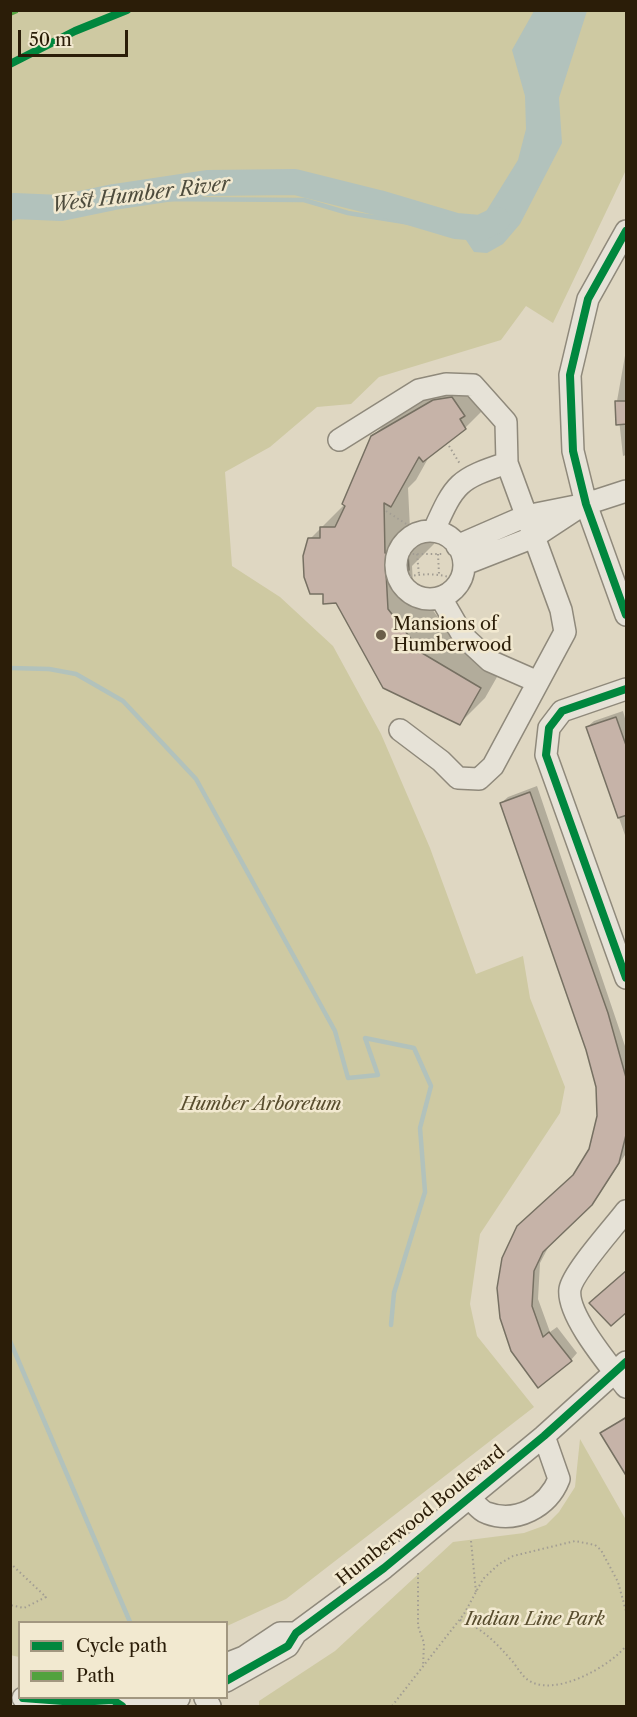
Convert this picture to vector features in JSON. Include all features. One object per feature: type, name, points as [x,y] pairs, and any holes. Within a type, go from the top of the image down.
[{"type":"street","points":[[627,231],[588,299],[570,375],[573,451],[586,504],[627,615]]},
{"type":"street","points":[[339,440],[419,390],[446,384],[473,385],[506,422],[507,463],[561,610],[565,632],[493,766],[479,779],[458,778],[441,760],[400,730]]},
{"type":"street","points":[[416,543],[454,539],[451,563],[455,589],[441,598],[417,598],[402,587],[410,577],[395,560],[416,543],[468,476],[507,463]]},
{"type":"street","points":[[451,563],[526,516],[586,504],[627,491]]},
{"type":"street","points":[[451,563],[534,537],[586,504]]},
{"type":"street","points":[[441,598],[463,636],[490,661],[538,682]]},
{"type":"street","points":[[627,689],[561,711],[549,728],[546,755],[627,978]]},
{"type":"street","points":[[623,1374],[577,1317],[570,1301],[570,1289],[575,1276],[627,1212]]},
{"type":"street","name":"Humberwood Boulevard","points":[[228,1680],[288,1646],[296,1634],[384,1568],[623,1374]]},
{"type":"street","points":[[469,1497],[485,1513],[503,1515],[527,1512],[541,1504],[555,1488],[559,1479],[543,1437]]},
{"type":"street","name":"Humberwood Boulevard","points":[[228,1663],[244,1657],[280,1633],[296,1634]]},
{"type":"street","points":[[29,1699],[44,1703],[116,1701]]},
{"type":"street","points":[[137,1707],[174,1699]]},
{"type":"path","points":[[448,446],[468,476]]},
{"type":"path","points":[[386,511],[411,527],[416,543],[410,577],[451,563]]},
{"type":"path","points":[[416,543],[451,563]]},
{"type":"path","points":[[392,1707],[460,1620],[483,1580],[499,1564],[513,1556],[585,1541],[601,1550],[618,1582],[627,1611]]},
{"type":"path","points":[[471,1542],[476,1592]]},
{"type":"path","points":[[10,1563],[46,1597],[24,1608],[10,1605]]},
{"type":"path","points":[[418,1573],[418,1626],[424,1643],[423,1667]]},
{"type":"path","points":[[460,1620],[473,1624],[494,1640],[527,1679],[537,1683],[553,1684],[581,1678],[627,1646]]},
{"type":"green space","name":"Humber Arboretum","points":[[10,11],[626,11],[626,170],[553,323],[526,306],[501,340],[379,377],[351,404],[317,407],[270,447],[225,472],[232,566],[280,597],[333,646],[381,734],[430,848],[476,974],[523,956],[530,998],[565,1087],[560,1113],[480,1234],[470,1304],[477,1336],[534,1407],[286,1599],[228,1626],[228,1621],[18,1621],[18,1657],[10,1655]]},
{"type":"green space","name":"Indian Line Park","points":[[580,1439],[626,1520],[626,1706],[259,1706],[259,1701],[335,1651],[453,1542],[524,1533],[546,1525],[559,1512],[575,1487]]},
{"type":"shaded area","points":[[534,11],[587,11],[559,98],[562,143],[520,224],[503,244],[487,253],[474,252],[460,231],[482,218],[518,160],[526,129],[525,96],[512,50]]},
{"type":"building","name":"Mansions of Humberwood","points":[[452,397],[465,416],[460,419],[466,429],[423,462],[419,457],[391,507],[384,503],[385,553],[408,553],[409,570],[386,572],[388,609],[422,653],[481,688],[460,725],[383,688],[336,603],[323,604],[323,594],[310,594],[304,577],[303,556],[308,538],[320,538],[320,527],[335,527],[345,506],[342,504],[371,436],[433,400]]},
{"type":"building","points":[[615,401],[627,401],[627,424],[616,425]]},
{"type":"building","points":[[616,717],[627,748],[627,815],[618,818],[586,727]]},
{"type":"building","points":[[530,792],[608,1013],[627,1081],[627,1131],[619,1163],[592,1205],[543,1252],[534,1271],[532,1306],[543,1337],[549,1332],[572,1361],[538,1388],[511,1351],[500,1318],[497,1288],[502,1258],[517,1226],[573,1175],[589,1149],[597,1116],[596,1087],[586,1050],[500,803]]},
{"type":"building","points":[[627,1270],[627,1312],[611,1326],[589,1303]]},
{"type":"building","points":[[627,1417],[627,1477],[600,1433]]},
{"type":"waterway","name":"West Humber River","points":[[10,208],[14,206],[61,208],[114,197],[207,183],[295,182],[379,203],[456,226],[480,228],[497,220]]},
{"type":"waterway","points":[[10,216],[153,199],[304,200],[348,213],[460,231]]},
{"type":"waterway","points":[[10,668],[49,669],[76,674],[123,701],[196,779],[335,1031],[348,1078],[378,1075],[365,1038],[414,1048],[431,1086],[420,1128],[425,1192],[394,1293],[391,1325]]},
{"type":"waterway","points":[[10,1341],[130,1621]]},
{"type":"marked path","points":[[10,13],[17,10]]},
{"type":"cycle path","points":[[10,64],[75,31],[127,10]]},
{"type":"cycle path","points":[[626,231],[588,299],[570,375],[573,451],[586,504],[626,615]]},
{"type":"cycle path","points":[[626,689],[562,711],[549,728],[546,755],[626,978]]},
{"type":"cycle path","points":[[228,1680],[288,1646],[296,1633],[384,1568],[544,1436],[626,1362]]},
{"type":"cycle path","points":[[36,1699],[76,1702],[113,1700],[122,1706]]},
{"type":"place","name":"Mansions of Humberwood","points":[[381,635]]}]
